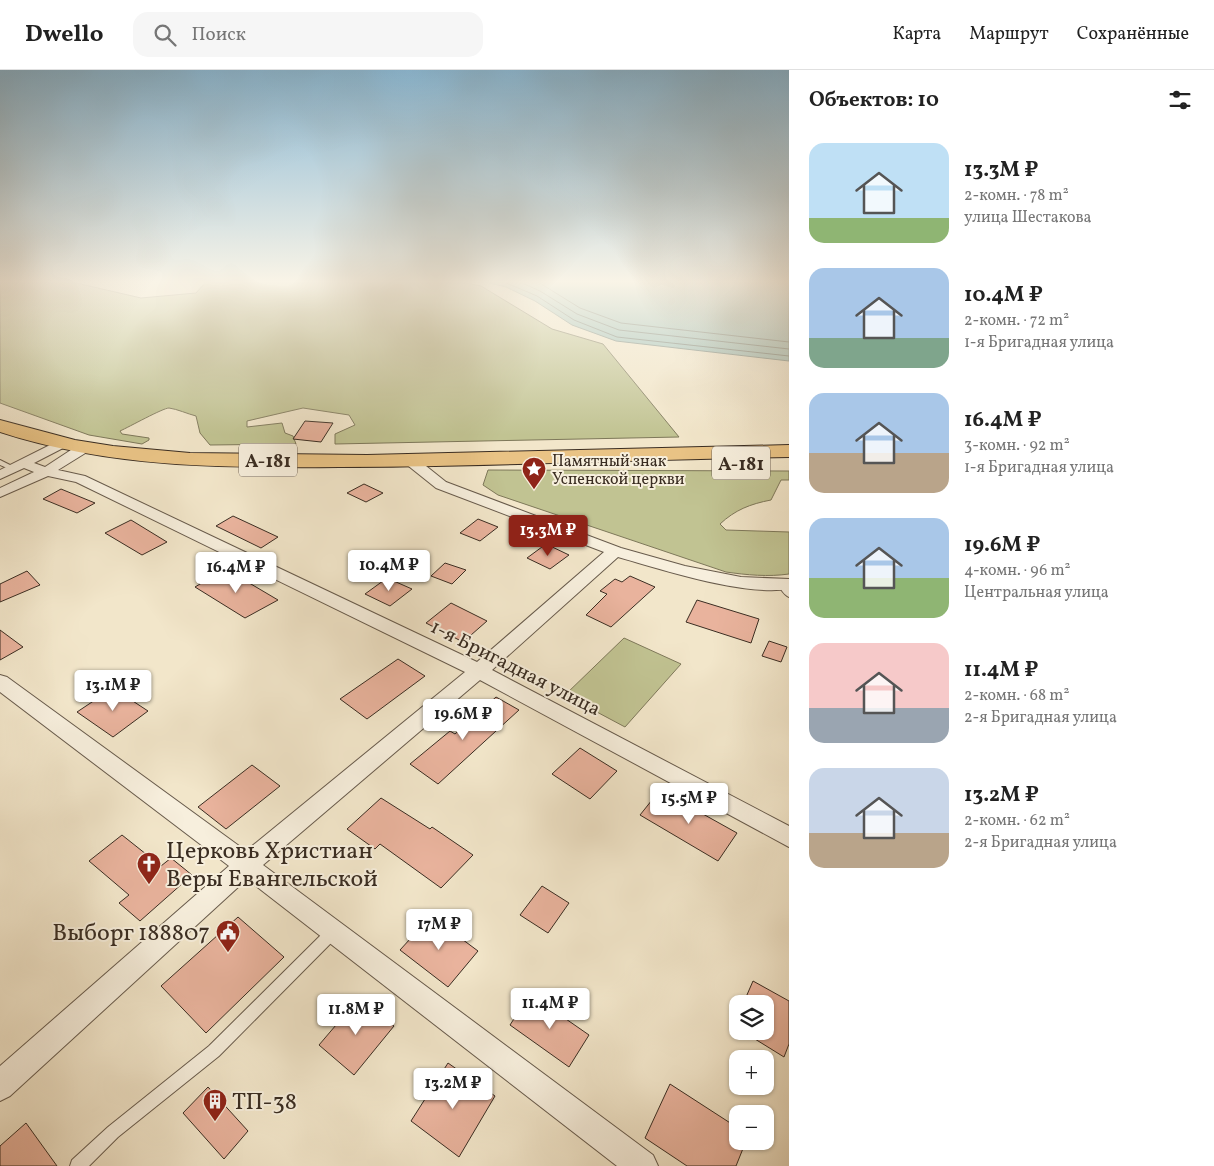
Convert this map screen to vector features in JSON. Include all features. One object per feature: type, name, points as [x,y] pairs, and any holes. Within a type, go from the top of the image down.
[{"type":"main road","name":"А-181","points":[[0,426],[82,449],[126,455],[179,458],[411,461],[789,451]]},
{"type":"main road","name":"А-181","points":[[587,457],[693,463],[789,464]]},
{"type":"street","points":[[0,476],[60,444]]},
{"type":"street","points":[[0,493],[46,472],[82,449]]},
{"type":"street","points":[[411,461],[440,485],[615,551],[683,570],[741,582],[787,588]]},
{"type":"street","name":"1-я Бригадная улица","points":[[19,467],[80,479],[478,671],[789,837]]},
{"type":"street","points":[[0,1086],[246,864],[478,671],[615,551]]},
{"type":"street","points":[[0,682],[246,864],[642,1166]]},
{"type":"lane","points":[[0,462],[19,467]]},
{"type":"lane","points":[[78,1166],[113,1132],[214,1051],[334,931]]},
{"type":"green space","points":[[0,333],[566,333],[603,344],[679,437],[335,444],[335,434],[355,425],[349,415],[303,408],[247,421],[247,427],[282,423],[285,433],[293,436],[296,444],[210,445],[200,433],[196,416],[169,408],[120,431],[122,434],[149,438],[149,440],[142,444],[89,435],[0,403]]},
{"type":"green space","points":[[488,470],[789,471],[789,480],[781,480],[771,500],[743,508],[720,524],[726,530],[789,532],[789,574],[758,575],[726,572],[498,495],[483,485]]},
{"type":"green space","points":[[624,638],[681,664],[625,727],[565,695]]},
{"type":"water","points":[[594,333],[789,333],[789,361],[616,341]]},
{"type":"building","points":[[305,421],[333,423],[321,442],[293,439]]},
{"type":"building","points":[[364,484],[383,493],[366,502],[347,493]]},
{"type":"building","points":[[61,489],[95,503],[77,513],[43,499]]},
{"type":"building","points":[[233,516],[278,537],[261,548],[216,526]]},
{"type":"building","points":[[478,519],[498,527],[480,541],[460,533]]},
{"type":"building","points":[[131,520],[167,542],[142,555],[105,533]]},
{"type":"building","points":[[546,544],[569,555],[550,569],[527,558]]},
{"type":"building","points":[[445,563],[466,570],[452,584],[431,576]]},
{"type":"building","points":[[27,571],[40,585],[0,602],[0,584]]},
{"type":"building","points":[[229,571],[278,600],[245,618],[195,587],[220,572],[223,574]]},
{"type":"building","points":[[630,576],[655,587],[611,627],[586,615],[607,594],[600,591],[615,579],[622,582]]},
{"type":"building","points":[[387,578],[412,589],[390,606],[365,594]]},
{"type":"building","points":[[697,600],[759,619],[751,643],[686,622]]},
{"type":"building","points":[[451,603],[487,621],[463,642],[426,623]]},
{"type":"building","points":[[0,630],[23,647],[0,660]]},
{"type":"building","points":[[769,641],[787,647],[781,662],[762,656]]},
{"type":"building","points":[[398,659],[425,676],[367,719],[340,699]]},
{"type":"building","points":[[113,688],[148,711],[113,737],[77,712]]},
{"type":"building","points":[[496,697],[519,710],[438,784],[410,764],[450,731],[455,734]]},
{"type":"building","points":[[580,748],[617,771],[590,799],[552,774]]},
{"type":"building","points":[[252,765],[280,786],[226,829],[198,807]]},
{"type":"building","points":[[660,790],[737,833],[718,861],[640,815]]},
{"type":"building","points":[[381,798],[430,829],[432,827],[473,855],[441,888],[380,844],[375,849],[347,829]]},
{"type":"building","name":"Церковь Христиан Веры Евангельской","points":[[122,835],[161,866],[171,858],[192,875],[140,921],[119,903],[129,895],[89,861]]},
{"type":"building","points":[[542,886],[569,903],[548,933],[520,915]]},
{"type":"building","points":[[431,916],[478,951],[448,987],[400,950]]},
{"type":"building","points":[[238,917],[284,957],[206,1033],[161,986]]},
{"type":"building","points":[[753,981],[789,1001],[789,1044],[784,1057],[757,1040],[774,1040],[774,995],[747,995]]},
{"type":"building","points":[[530,994],[589,1035],[569,1067],[510,1025]]},
{"type":"building","points":[[359,998],[394,1026],[354,1075],[319,1045]]},
{"type":"building","points":[[448,1063],[495,1096],[459,1157],[411,1121]]},
{"type":"building","points":[[670,1084],[729,1122],[729,1150],[742,1150],[736,1166],[687,1166],[645,1138]]},
{"type":"building","name":"ТП-38","points":[[208,1087],[248,1131],[224,1159],[183,1113]]},
{"type":"building","points":[[26,1123],[57,1166],[0,1166],[0,1146]]},
{"type":"place","name":"Памятный знак Успенской церкви","points":[[534,490]]},
{"type":"place","name":"Церковь Христиан Веры Евангельской","points":[[149,885]]},
{"type":"place","name":"Выборг 188807","points":[[228,953]]},
{"type":"place","name":"ТП-38","points":[[215,1122]]}]
